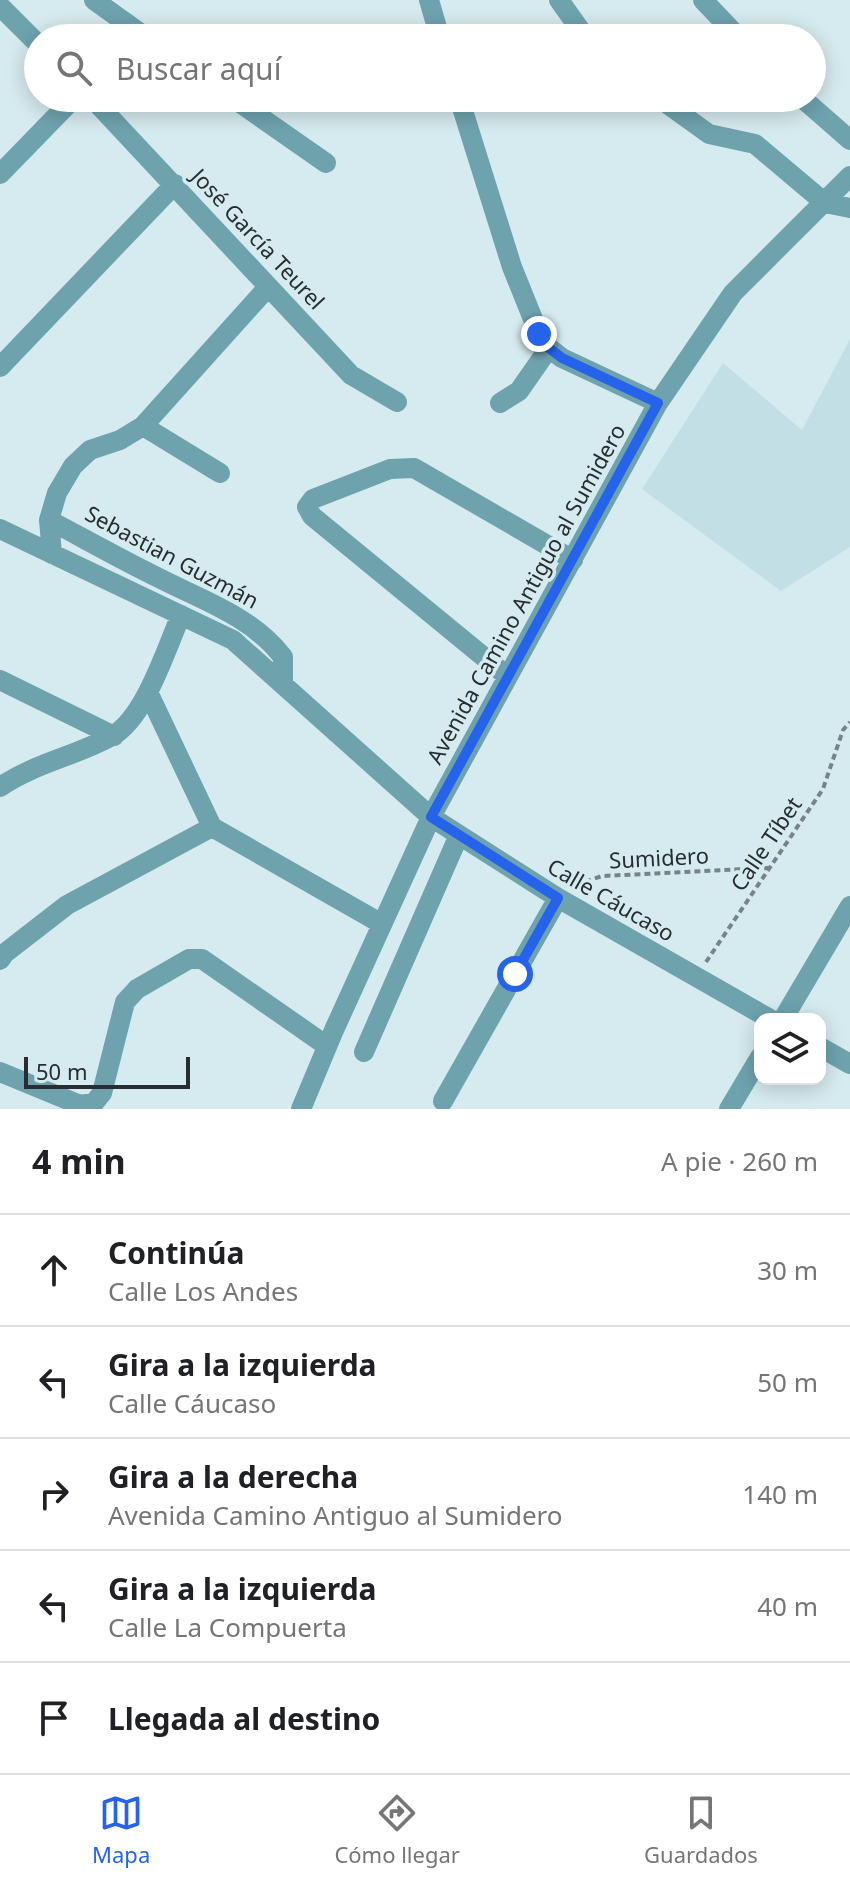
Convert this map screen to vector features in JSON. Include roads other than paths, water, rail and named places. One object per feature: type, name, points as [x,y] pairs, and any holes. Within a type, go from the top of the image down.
[{"type":"street","points":[[94,0],[127,24]]},
{"type":"street","points":[[429,0],[436,24]]},
{"type":"street","points":[[559,0],[576,24]]},
{"type":"street","points":[[703,0],[726,24]]},
{"type":"street","points":[[0,6],[24,30]]},
{"type":"street","points":[[0,174],[60,112]]},
{"type":"street","name":"José García Teurel","points":[[106,112],[351,375],[397,402]]},
{"type":"street","points":[[253,112],[326,163]]},
{"type":"street","points":[[463,112],[512,267],[539,334],[549,348],[562,358],[658,403]]},
{"type":"street","points":[[678,112],[709,134],[755,144],[825,203],[850,208]]},
{"type":"street","points":[[818,112],[850,140]]},
{"type":"street","name":"Avenida Camino Antiguo al Sumidero","points":[[301,1109],[431,817],[658,403],[733,293],[850,176]]},
{"type":"street","points":[[0,367],[175,184]]},
{"type":"street","points":[[52,554],[49,520],[57,493],[73,466],[90,450],[120,440],[143,426],[268,287]]},
{"type":"street","points":[[500,403],[519,391],[549,348]]},
{"type":"street","points":[[143,426],[220,473]]},
{"type":"street","points":[[507,676],[312,516],[307,507],[313,499],[390,469],[414,468],[573,560]]},
{"type":"street","name":"Sebastian Guzmán","points":[[49,520],[251,625],[283,657],[283,684]]},
{"type":"street","name":"Calle Cáucaso","points":[[0,529],[233,640],[431,817],[558,898],[759,1013]]},
{"type":"street","points":[[0,787],[23,772],[114,736],[129,722],[148,692],[181,615]]},
{"type":"street","points":[[0,680],[114,736]]},
{"type":"street","points":[[148,692],[212,827],[382,924]]},
{"type":"street","points":[[0,960],[67,905],[212,827]]},
{"type":"street","points":[[364,1052],[459,835]]},
{"type":"street","points":[[443,1101],[558,898]]},
{"type":"street","points":[[787,1013],[850,906]]},
{"type":"street","points":[[0,1072],[80,1105],[94,1103],[102,1093],[125,1002],[137,989],[189,959],[202,959],[327,1046]]},
{"type":"street","points":[[826,1050],[850,1064]]},
{"type":"street","points":[[729,1109],[754,1067]]}]
